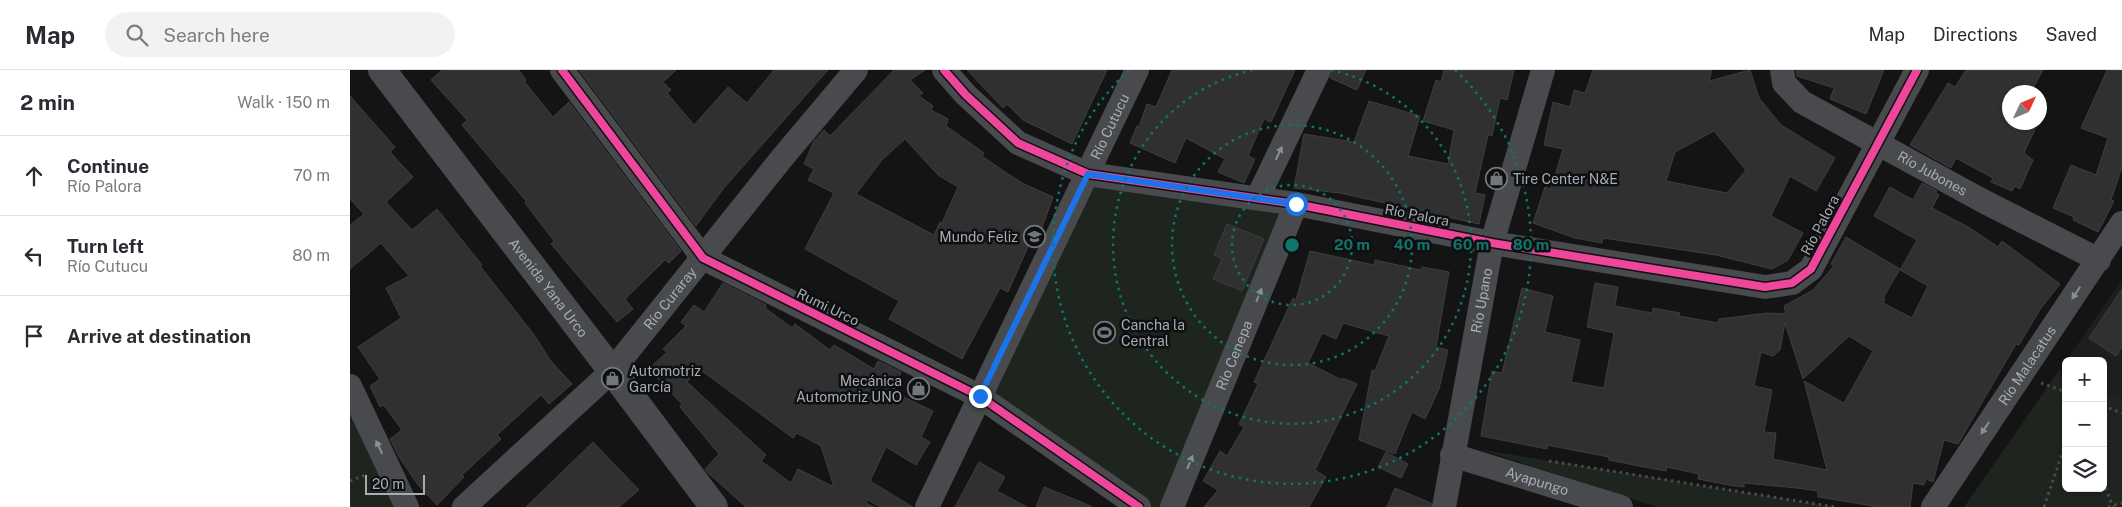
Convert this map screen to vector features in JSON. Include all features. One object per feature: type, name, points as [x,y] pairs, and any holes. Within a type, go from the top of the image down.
[{"type":"street","name":"Avenida Yana Urco","points":[[382,70],[714,507]]},
{"type":"street","name":"Rumi Urco","points":[[562,70],[702,258],[980,396],[1139,507]]},
{"type":"street","name":"Río Curaray","points":[[470,504],[612,371],[856,70]]},
{"type":"street","name":"Río Palora","points":[[944,70],[966,96],[1018,143],[1088,174],[1296,204],[1492,243],[1765,287],[1792,283],[1811,269],[1917,70]]},
{"type":"street","name":"Río Cutucu","points":[[927,507],[1137,70]]},
{"type":"street","points":[[1258,198],[1318,70]]},
{"type":"street","name":"Río Upano","points":[[1444,507],[1492,243],[1543,70]]},
{"type":"street","name":"Río Jubones","points":[[1782,70],[1784,83],[1802,102],[1877,144],[2099,260]]},
{"type":"street","name":"Río Cenepa","points":[[1172,507],[1296,204]]},
{"type":"street","name":"Río Malacatus","points":[[1933,507],[2122,223]]},
{"type":"street","points":[[350,386],[407,507]]},
{"type":"street","name":"Ayapungo","points":[[1452,455],[1621,507]]},
{"type":"path","points":[[2107,408],[2122,414]]},
{"type":"path","points":[[2044,507],[2062,458]]},
{"type":"path","points":[[1541,459],[1835,507]]},
{"type":"path","points":[[2106,492],[2111,507],[2122,503]]},
{"type":"shaded area","points":[[1086,185],[1288,213],[1166,507],[1151,507],[986,393]]},
{"type":"shaded area","points":[[2122,280],[2122,398],[2107,392],[2107,357],[2069,357]]},
{"type":"shaded area","points":[[2060,369],[2062,376],[2062,492],[2107,492],[2107,392],[2122,398],[2122,507],[1964,507]]},
{"type":"shaded area","points":[[350,394],[404,507],[350,507]]},
{"type":"shaded area","points":[[1482,450],[1835,507],[1657,507]]},
{"type":"building","points":[[442,70],[519,70],[526,80],[524,81],[553,117],[569,102],[681,251],[669,263],[665,260],[625,299],[633,309],[617,322],[551,244],[554,241],[525,203],[526,201],[462,125],[467,120],[431,80]]},
{"type":"building","points":[[579,70],[676,70],[663,82],[671,90],[667,93],[694,125],[728,87],[747,103],[774,70],[828,70],[723,189],[696,226]]},
{"type":"building","points":[[894,70],[925,70],[910,80],[923,93],[919,96],[933,106],[931,110],[948,119],[946,126],[984,153],[982,156],[1005,172],[1024,184],[1053,197],[1037,242],[1031,240],[1008,292],[1000,288],[962,359],[889,319],[899,301],[805,249],[834,193],[808,180],[814,169],[804,164],[814,141],[824,130],[830,136]],"holes":[[[905,139],[938,175],[958,187],[942,223],[940,222],[934,235],[856,194],[882,160]]]},
{"type":"building","points":[[967,70],[1107,70],[1072,144],[1023,120],[1007,104],[1003,108]]},
{"type":"building","points":[[1172,70],[1295,70],[1271,122],[1264,119],[1248,156],[1255,159],[1244,183],[1218,172],[1225,159],[1186,138],[1175,163],[1130,143],[1137,126],[1139,127],[1147,104],[1156,107]]},
{"type":"building","points":[[1333,70],[1366,70],[1357,90],[1330,78]]},
{"type":"building","points":[[1444,70],[1514,70],[1507,100],[1500,98],[1492,136],[1488,135],[1475,193],[1485,195],[1479,224],[1340,193],[1294,188],[1304,134],[1354,142],[1369,101],[1420,116],[1408,156],[1448,164],[1454,130],[1423,121],[1436,80],[1441,82]]},
{"type":"building","points":[[1593,70],[1712,70],[1709,81],[1750,70],[1759,98],[1781,125],[1835,158],[1816,191],[1790,176],[1771,216],[1803,233],[1788,260],[1772,269],[1716,255],[1603,238],[1602,243],[1575,238],[1533,223],[1545,187],[1551,189],[1563,149],[1544,145],[1553,102],[1570,107],[1574,90],[1585,93]],"holes":[[[1714,131],[1746,170],[1727,193],[1666,181],[1675,152]]]},
{"type":"building","points":[[1796,70],[1884,70],[1866,114],[1830,99],[1834,88],[1797,76]]},
{"type":"building","points":[[1966,70],[2043,70],[2035,85],[2002,85],[2002,130],[2034,130],[2024,153],[2033,160],[2020,189],[2015,186],[2012,191],[1991,182],[1993,178],[1956,158],[1951,168],[1910,145],[1948,83],[1955,87]]},
{"type":"building","points":[[2107,70],[2122,70],[2122,167],[2111,200],[2114,201],[2098,232],[2073,220],[2074,217],[2053,208],[2071,165],[2096,175],[2108,138],[2081,128]]},
{"type":"building","points":[[350,96],[395,147],[390,152],[413,177],[386,202],[412,230],[437,209],[482,265],[480,266],[535,336],[550,360],[572,384],[549,404],[541,395],[497,435],[501,439],[462,475],[464,477],[437,505],[418,485],[399,457],[390,439],[402,430],[384,405],[380,407],[370,386],[380,379],[358,347],[401,318],[386,288],[409,276],[381,243],[350,269],[350,225],[364,214],[350,199]]},
{"type":"building","points":[[1922,183],[1937,191],[1936,193],[1939,195],[1932,208],[1970,228],[1998,247],[2002,241],[2060,284],[2041,308],[2019,345],[2016,344],[1958,444],[1944,440],[1933,482],[1926,479],[1924,485],[1913,483],[1910,507],[1879,507],[1818,497],[1818,491],[1797,488],[1744,483],[1744,487],[1734,486],[1698,479],[1699,474],[1667,467],[1666,471],[1609,460],[1609,457],[1547,445],[1547,449],[1481,436],[1492,371],[1502,373],[1522,288],[1553,296],[1545,332],[1580,340],[1571,382],[1604,388],[1614,333],[1587,327],[1595,283],[1618,287],[1615,306],[1652,313],[1653,308],[1680,313],[1679,316],[1718,323],[1719,319],[1767,313],[1786,314],[1784,306],[1813,290],[1834,266],[1831,264],[1846,237],[1900,269],[1883,298],[1885,299],[1883,303],[1912,318],[1928,286],[1900,270],[1917,240],[1874,216],[1890,187],[1913,200]],"holes":[[[1785,323],[1803,379],[1849,336],[1873,351],[1844,403],[1804,381],[1827,470],[1773,459],[1776,433],[1764,432],[1772,390],[1754,386],[1761,352],[1773,356],[1780,350]]]},
{"type":"building","points":[[1227,224],[1264,239],[1242,291],[1213,279],[1222,259],[1214,255]]},
{"type":"building","points":[[1310,251],[1374,265],[1375,260],[1421,270],[1422,267],[1449,272],[1436,347],[1448,350],[1439,389],[1425,419],[1412,412],[1395,454],[1359,440],[1372,370],[1375,371],[1389,336],[1343,323],[1336,339],[1322,333],[1308,363],[1342,380],[1343,378],[1357,384],[1315,470],[1326,477],[1309,507],[1204,507],[1218,490],[1203,481],[1220,451],[1227,456],[1244,427],[1239,424],[1258,384],[1254,382],[1293,298],[1296,300]]},
{"type":"building","points":[[723,283],[766,305],[765,308],[792,328],[795,324],[830,350],[834,345],[874,369],[878,361],[901,372],[893,392],[933,411],[921,437],[930,442],[916,465],[886,447],[870,481],[913,507],[880,507],[868,500],[866,503],[874,507],[746,507],[706,471],[705,469],[719,454],[680,407],[682,404],[649,369],[667,352],[663,349],[686,326],[681,322],[694,305],[704,312]],"holes":[[[698,368],[793,438],[797,433],[821,446],[834,487],[798,469],[791,483],[761,461],[766,455],[687,382]]]},
{"type":"building","points":[[2122,289],[2122,347],[2116,356],[2089,338]]},
{"type":"building","points":[[593,442],[639,490],[619,507],[526,507]]},
{"type":"building","points":[[1386,452],[1408,464],[1401,478],[1378,467]]},
{"type":"building","points":[[979,462],[1005,477],[997,491],[1027,507],[955,507]]},
{"type":"building","points":[[1044,487],[1091,506],[1091,507],[1036,507]]},
{"type":"building","points":[[1395,488],[1431,503],[1431,507],[1387,507]]},
{"type":"cycle path","points":[[562,70],[703,258],[979,396],[1139,507]]},
{"type":"cycle path","points":[[944,70],[966,95],[1018,143],[1088,174],[1296,204],[1492,243],[1765,287],[1792,283],[1811,269],[1917,70]]},
{"type":"place","name":"Tire Center N&E","points":[[1497,179]]},
{"type":"place","name":"Mundo Feliz","points":[[1034,237]]},
{"type":"place","name":"Cancha la Central","points":[[1105,333]]},
{"type":"place","name":"Automotriz García","points":[[613,379]]},
{"type":"place","name":"Mecánica Automotriz UNO","points":[[918,389]]},
{"type":"route","points":[[980,396],[1088,174],[1296,204]]}]
